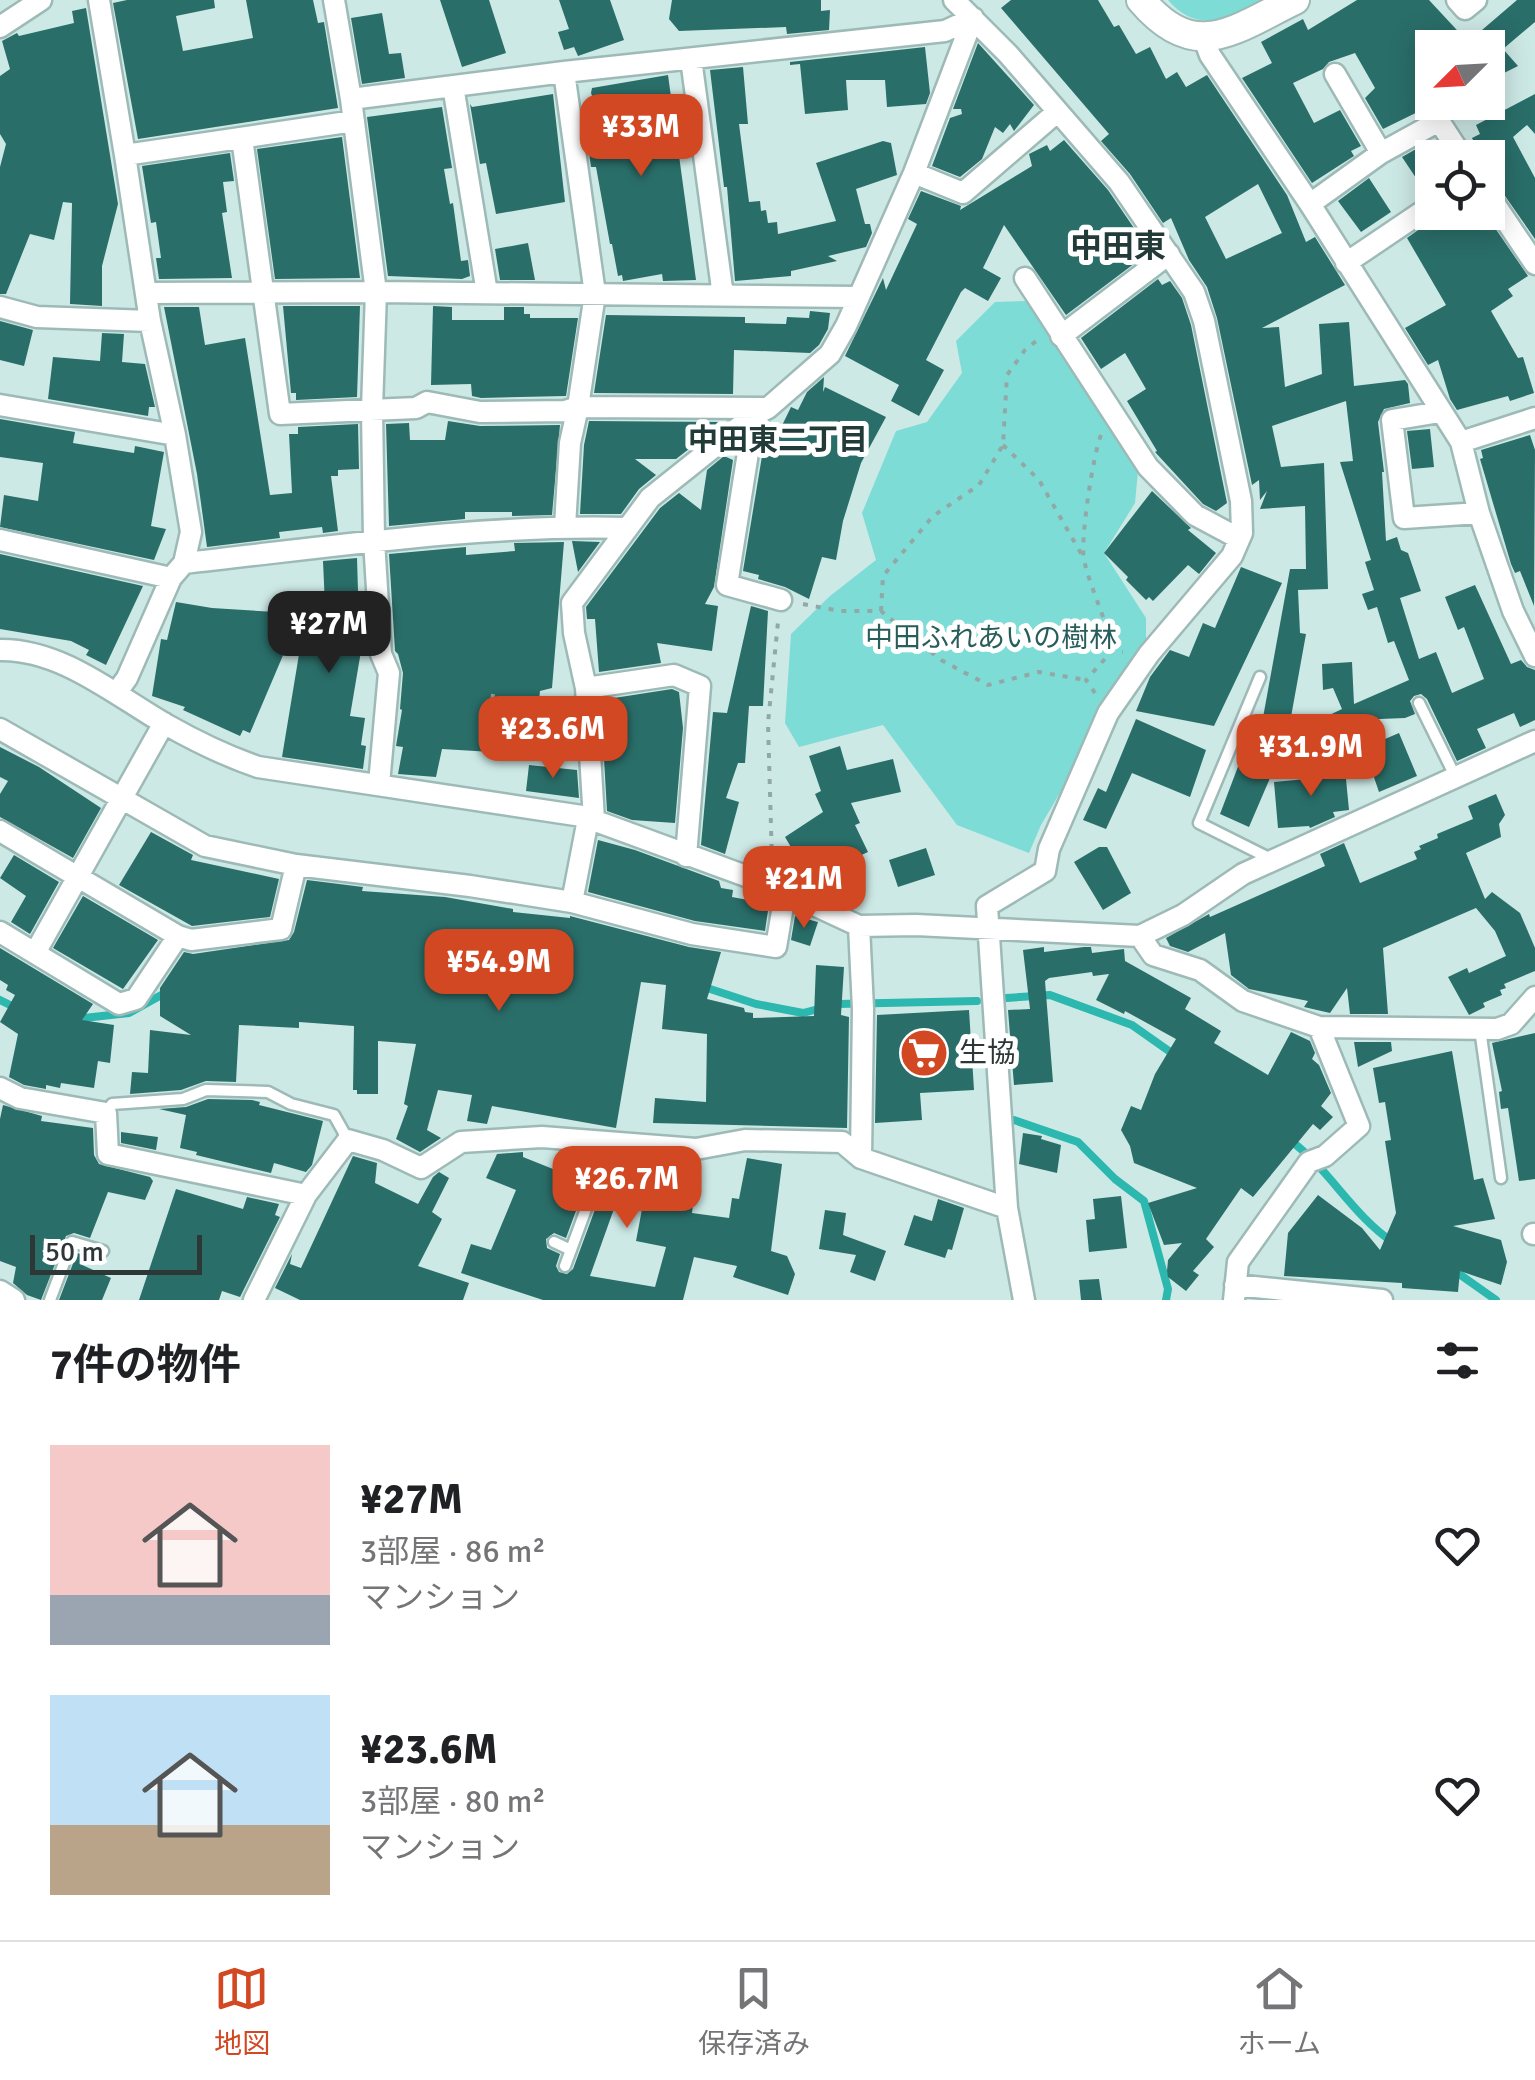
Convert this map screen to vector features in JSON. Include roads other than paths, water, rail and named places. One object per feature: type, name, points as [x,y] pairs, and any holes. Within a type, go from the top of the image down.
[{"type":"street","points":[[0,27],[38,0]]},
{"type":"street","points":[[99,0],[150,321],[191,532],[177,570],[117,692]]},
{"type":"street","points":[[334,0],[352,99],[376,292],[372,409],[374,540],[381,654],[389,673],[379,784]]},
{"type":"street","points":[[954,0],[1008,54],[1119,182],[1194,292],[1204,322],[1241,500],[1242,533],[1232,556],[1149,654],[1108,713],[1049,849],[1045,871],[987,906],[1007,1208],[1024,1300]]},
{"type":"street","points":[[1142,0],[1153,14],[1183,35],[1204,39],[1295,0]]},
{"type":"street","points":[[1457,0],[1465,9],[1476,0]]},
{"type":"street","points":[[352,99],[945,31],[973,18]]},
{"type":"street","points":[[572,902],[591,819],[592,757],[572,604],[650,498],[830,354],[914,173],[973,18]]},
{"type":"street","points":[[1204,39],[1210,55],[1461,442],[1479,513],[1513,611],[1535,656]]},
{"type":"street","points":[[691,60],[724,296]]},
{"type":"street","points":[[564,72],[595,294],[570,444],[565,526]]},
{"type":"street","points":[[1335,74],[1381,153]]},
{"type":"street","points":[[454,86],[487,293]]},
{"type":"street","points":[[914,173],[963,192],[1057,112]]},
{"type":"street","points":[[125,155],[354,121]]},
{"type":"street","points":[[1310,204],[1381,153],[1439,122],[1451,140]]},
{"type":"street","points":[[242,138],[280,414],[416,408],[426,402],[480,412],[565,410],[578,406],[761,412]]},
{"type":"street","points":[[1346,263],[1415,216]]},
{"type":"street","points":[[1505,219],[1535,264]]},
{"type":"street","points":[[1058,332],[1169,254]]},
{"type":"street","points":[[1024,278],[1148,467],[1196,515],[1238,538]]},
{"type":"street","points":[[146,293],[857,297]]},
{"type":"street","points":[[0,307],[37,317],[150,321]]},
{"type":"street","points":[[0,405],[175,435]]},
{"type":"street","points":[[761,412],[727,585],[781,600]]},
{"type":"street","points":[[1440,412],[1392,420],[1404,518],[1479,513]]},
{"type":"street","points":[[1461,442],[1535,418]]},
{"type":"street","points":[[0,540],[177,570],[374,540],[565,526],[628,528]]},
{"type":"street","points":[[0,650],[30,654],[62,665],[117,692],[225,756],[258,767],[591,819],[779,890],[859,926],[916,924],[1140,936],[1183,915],[1272,860],[1535,741]]},
{"type":"street","points":[[586,688],[674,674],[700,686],[686,856]]},
{"type":"street","points":[[35,953],[164,723]]},
{"type":"street","points":[[0,729],[205,846],[296,865],[572,902],[692,934],[776,947],[779,890]]},
{"type":"street","points":[[0,831],[178,936],[192,940],[280,929],[296,865]]},
{"type":"street","points":[[859,926],[863,1003],[861,1158]]},
{"type":"street","points":[[0,932],[119,1004],[136,1000],[178,936]]},
{"type":"street","points":[[1140,936],[1153,955],[1200,970],[1244,1000],[1320,1027],[1480,1029],[1511,1024],[1535,998]]},
{"type":"street","points":[[1320,1027],[1358,1126],[1325,1156],[1309,1162],[1238,1262],[1235,1292],[1382,1300]]},
{"type":"street","points":[[0,1088],[20,1098],[106,1113],[108,1154],[306,1195]]},
{"type":"street","points":[[254,1300],[306,1195],[348,1140],[383,1150],[421,1168],[462,1142],[542,1137],[696,1148],[745,1140],[842,1142],[861,1158],[1007,1208]]},
{"type":"street","points":[[0,1291],[14,1300]]},
{"type":"lane","points":[[1260,677],[1199,823],[1272,860]]},
{"type":"lane","points":[[1420,703],[1456,777]]},
{"type":"lane","points":[[1480,1029],[1501,1178]]},
{"type":"lane","points":[[106,1113],[112,1104],[183,1098],[206,1090],[268,1092],[291,1104],[334,1116],[348,1140]]},
{"type":"lane","points":[[565,1266],[611,1141]]},
{"type":"lane","points":[[50,1300],[72,1242],[103,1252]]},
{"type":"lane","points":[[554,1242],[571,1250]]},
{"type":"waterway","points":[[701,986],[756,1004],[803,1013],[838,1004],[977,1001]]},
{"type":"waterway","points":[[75,1019],[129,1013],[165,993]]},
{"type":"waterway","points":[[1006,998],[1050,995],[1132,1025],[1176,1056]]},
{"type":"waterway","points":[[0,1000],[18,1009]]},
{"type":"waterway","points":[[1014,1120],[1078,1142],[1144,1201],[1168,1289],[1166,1300]]},
{"type":"waterway","points":[[1291,1141],[1318,1165],[1366,1220],[1394,1243]]},
{"type":"waterway","points":[[1452,1269],[1496,1300]]},
{"type":"place","name":"生協","points":[[924,1053]]},
{"type":"district","name":"中田東","points":[[1118,246]]},
{"type":"district","name":"中田東二丁目","points":[[778,440]]},
{"type":"park label","name":"中田ふれあいの樹林","points":[[991,638]]}]
